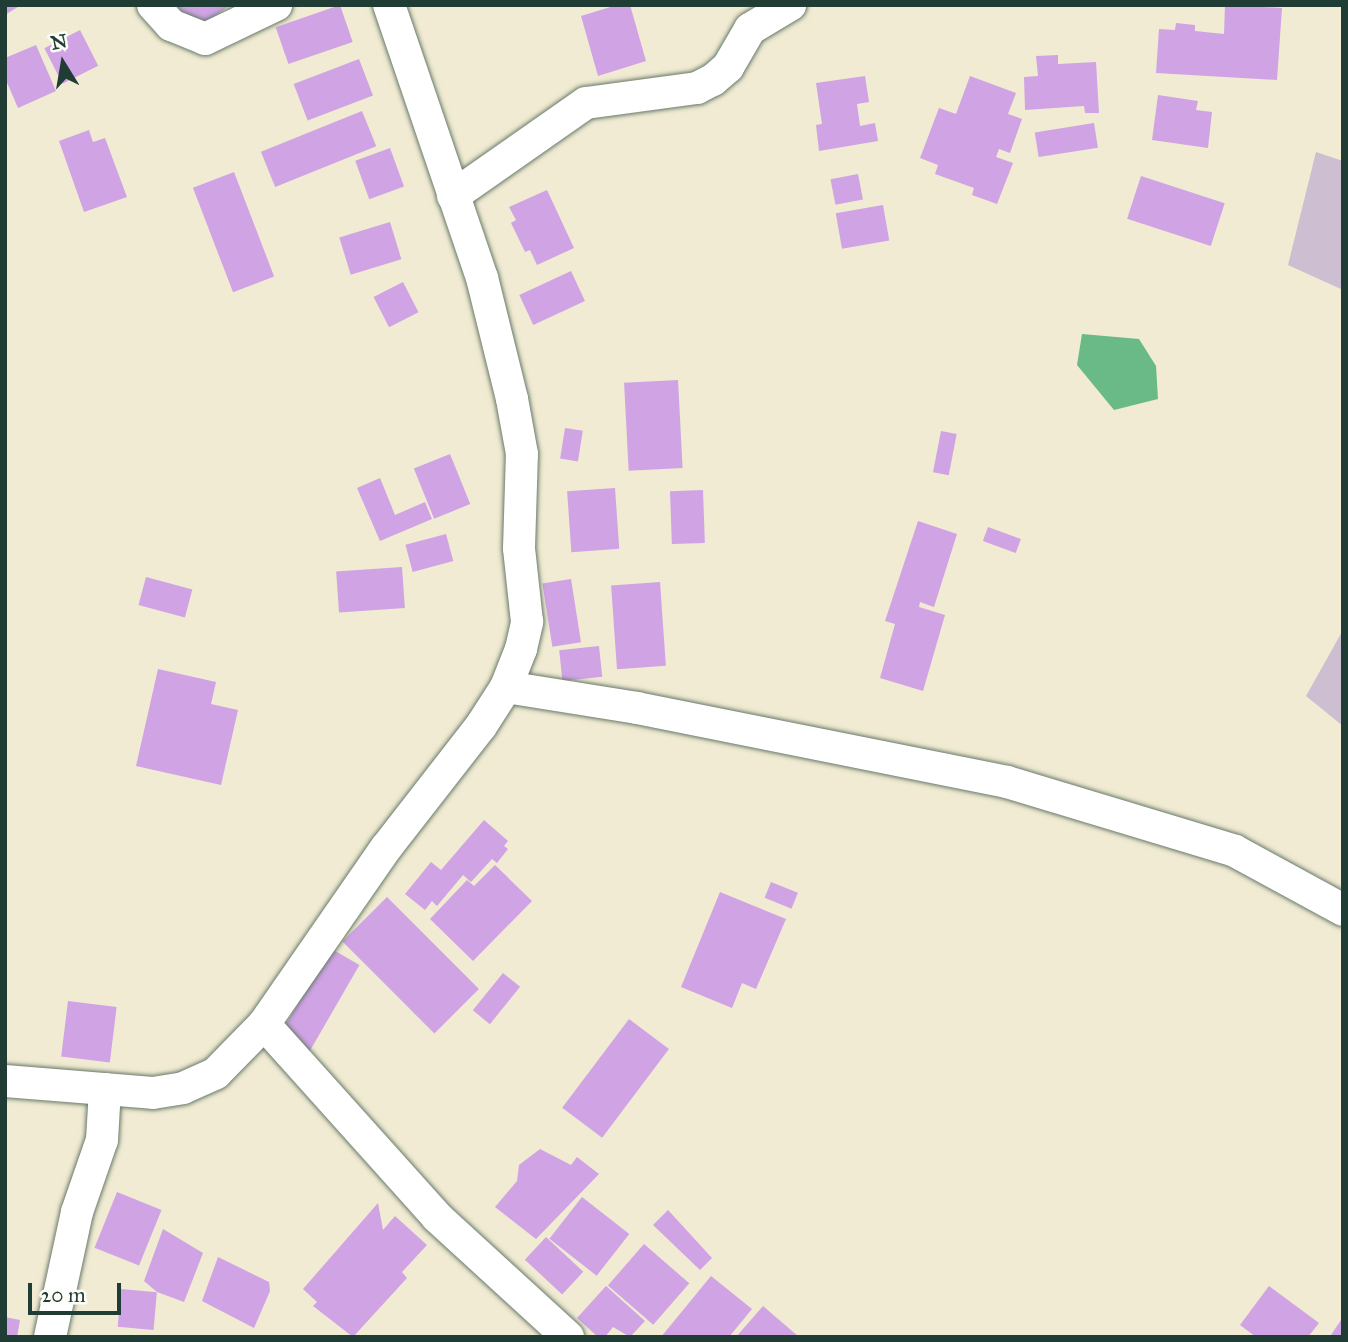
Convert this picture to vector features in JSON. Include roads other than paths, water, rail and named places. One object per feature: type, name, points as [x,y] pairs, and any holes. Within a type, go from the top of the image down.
[{"type":"street","points":[[153,5],[171,25],[205,38],[276,5]]},
{"type":"street","points":[[5,1081],[153,1093],[183,1088],[216,1073],[264,1024],[506,687],[527,622],[519,548],[522,454],[488,297],[389,5]]},
{"type":"street","points":[[453,196],[586,103],[697,88],[713,80],[728,67],[750,29],[789,5]]},
{"type":"street","points":[[506,687],[637,708],[1007,782],[1235,852],[1343,910]]},
{"type":"street","points":[[264,1024],[437,1217],[568,1337]]},
{"type":"street","points":[[50,1337],[77,1212],[102,1140],[105,1089]]}]
